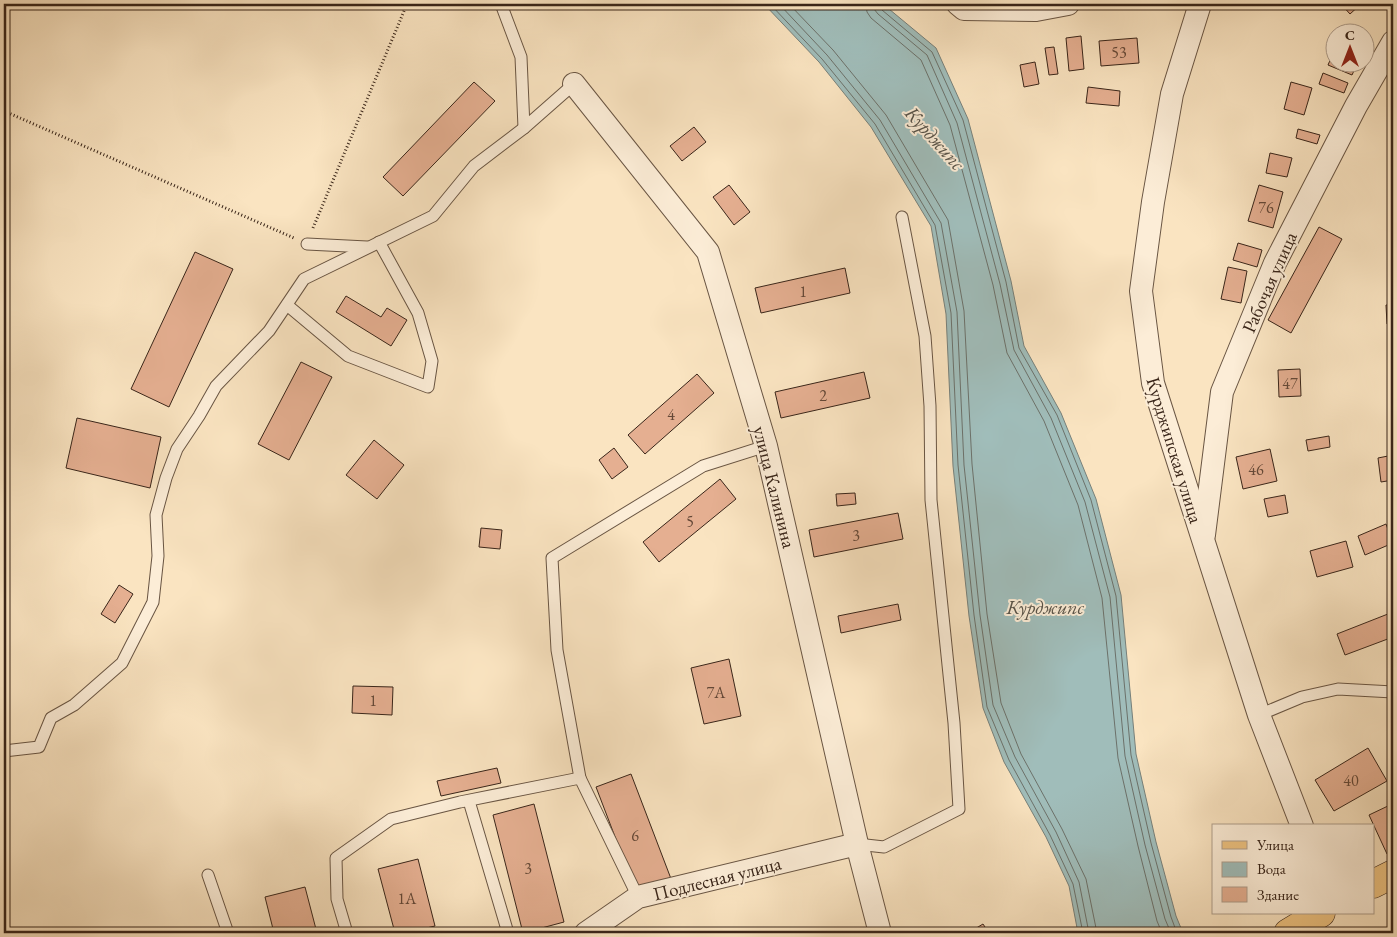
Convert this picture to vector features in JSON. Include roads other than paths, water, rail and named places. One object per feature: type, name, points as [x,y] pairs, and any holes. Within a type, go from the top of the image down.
[{"type":"main road","points":[[1374,884],[1393,874]]},
{"type":"main road","points":[[1288,933],[1319,914]]},
{"type":"street","points":[[958,4],[964,10],[1036,10],[1068,4]]},
{"type":"street","name":"Курджипская улица","points":[[1200,4],[1172,94],[1153,202],[1141,291],[1153,383],[1259,715],[1301,824]]},
{"type":"street","name":"Рабочая улица","points":[[1203,541],[1222,392],[1274,263],[1356,106],[1393,42]]},
{"type":"street","name":"улица Калинина","points":[[574,84],[708,252],[766,446],[857,844],[880,933]]},
{"type":"street","name":"Подлесная улица","points":[[586,933],[638,897],[857,844]]},
{"type":"lane","points":[[501,4],[521,57],[524,128]]},
{"type":"lane","points":[[4,751],[39,747],[51,718],[74,705],[122,663],[153,602],[158,556],[156,516],[166,478],[177,449],[216,386],[270,331],[304,279],[433,216],[474,166],[524,128],[574,84]]},
{"type":"lane","points":[[857,844],[884,847],[959,809],[954,723],[931,500],[930,406],[925,336],[902,217]]},
{"type":"lane","points":[[307,244],[374,244]]},
{"type":"lane","points":[[287,305],[348,356],[428,388],[432,361],[418,314],[374,244]]},
{"type":"lane","points":[[638,897],[580,778],[557,650],[552,558],[703,466],[766,446]]},
{"type":"lane","points":[[1259,715],[1302,697],[1338,689],[1393,692]]},
{"type":"lane","points":[[347,933],[337,899],[336,858],[390,819],[580,778]]},
{"type":"lane","points":[[470,801],[508,933]]},
{"type":"lane","points":[[208,875],[228,933]]},
{"type":"water","name":"Курджипс","points":[[764,4],[883,4],[936,48],[968,119],[1011,281],[1024,346],[1061,413],[1096,499],[1121,595],[1136,754],[1156,842],[1176,916],[1183,933],[1078,933],[1069,886],[1046,837],[1004,762],[983,708],[969,616],[953,466],[946,314],[931,226],[871,127],[819,62]]}]
